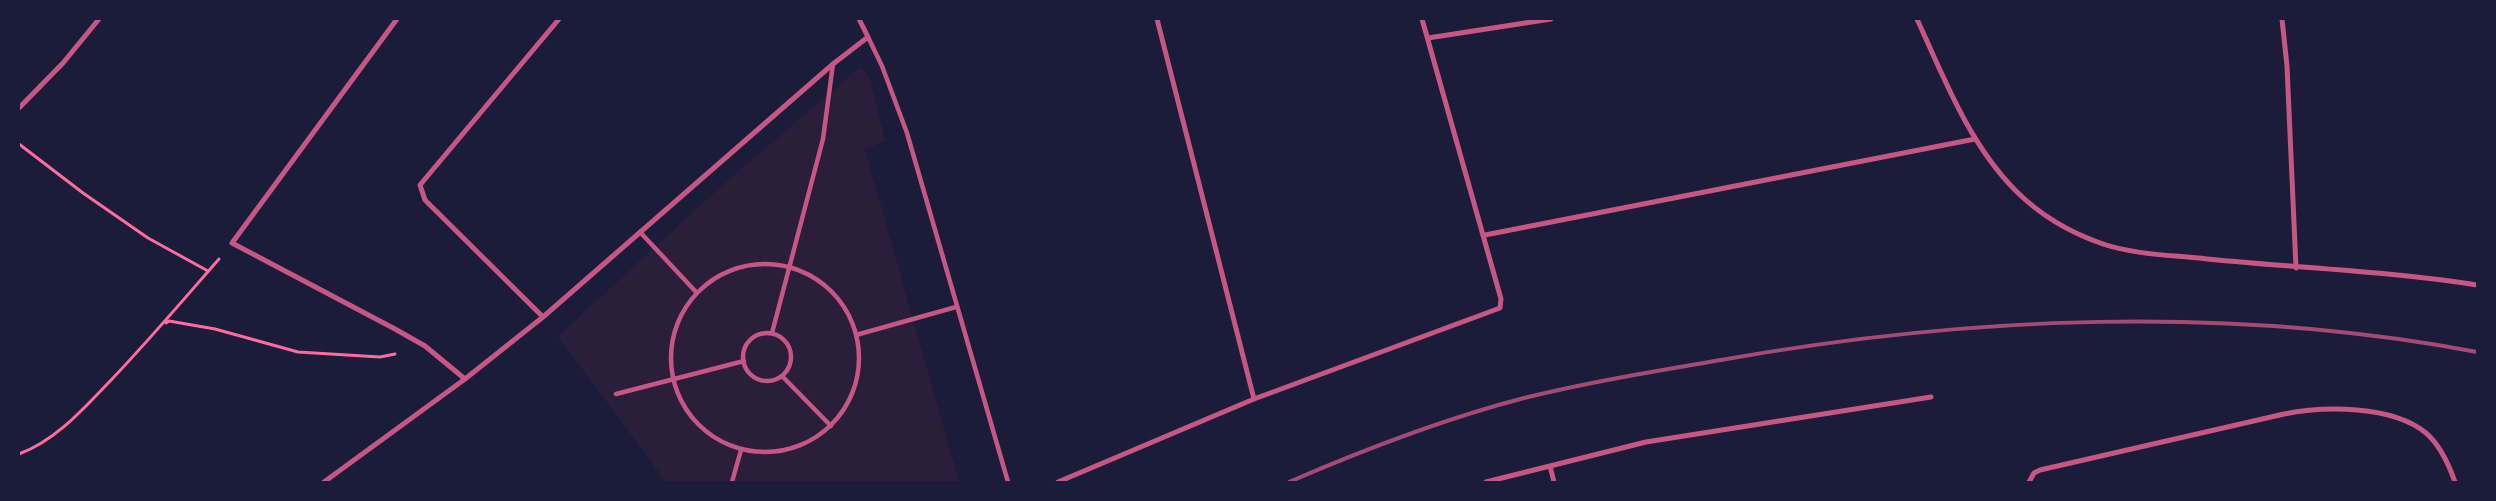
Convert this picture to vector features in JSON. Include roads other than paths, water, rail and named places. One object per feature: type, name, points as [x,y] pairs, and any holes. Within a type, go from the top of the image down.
[{"type":"street","points":[[19,108],[63,63],[99,19]]},
{"type":"street","points":[[397,19],[232,243],[425,346],[466,378]]},
{"type":"street","points":[[543,317],[425,200],[420,185],[559,19]]},
{"type":"street","points":[[858,19],[882,66],[907,133],[1008,482]]},
{"type":"street","points":[[1157,19],[1254,399]]},
{"type":"street","points":[[1058,482],[1254,399],[1497,311],[1502,304],[1485,235],[1422,19]]},
{"type":"street","points":[[1428,38],[1551,19]]},
{"type":"street","points":[[1917,19],[1975,139],[2016,191],[2041,212],[2070,230],[2101,243],[2134,251],[2296,268],[2426,277],[2477,285]]},
{"type":"street","points":[[2282,19],[2287,66],[2296,268]]},
{"type":"street","points":[[324,482],[466,378],[543,317],[833,64],[868,37]]},
{"type":"street","points":[[772,333],[823,139],[833,64]]},
{"type":"street","points":[[1485,235],[1975,139]]},
{"type":"street","points":[[640,232],[697,293]]},
{"type":"street","points":[[762,264],[789,268],[814,278],[841,302],[856,335],[859,368],[856,384],[850,400],[831,426],[815,439],[798,447],[780,452],[760,453],[741,450],[709,435],[696,423],[685,408],[673,380],[670,358],[677,323],[697,293],[726,272],[744,266],[762,264]]},
{"type":"street","points":[[856,335],[956,307]]},
{"type":"street","points":[[764,333],[772,333],[779,336],[790,348],[790,363],[782,376],[767,381],[759,380],[747,369],[744,361],[746,346],[750,340],[764,333]]},
{"type":"street","points":[[616,394],[744,361]]},
{"type":"street","points":[[782,376],[831,426]]},
{"type":"street","points":[[1486,482],[1646,442],[1932,397]]},
{"type":"street","points":[[2028,482],[2034,473],[2040,470],[2284,414],[2316,409],[2358,411],[2406,422],[2426,433],[2438,448],[2455,482]]},
{"type":"street","points":[[732,482],[741,450]]},
{"type":"street","points":[[1550,466],[1554,482]]},
{"type":"railway","points":[[1289,482],[1346,458],[1465,415],[1548,392],[1814,345],[1909,334],[2004,326],[2099,322],[2194,322],[2289,327],[2384,337],[2477,352]]}]
